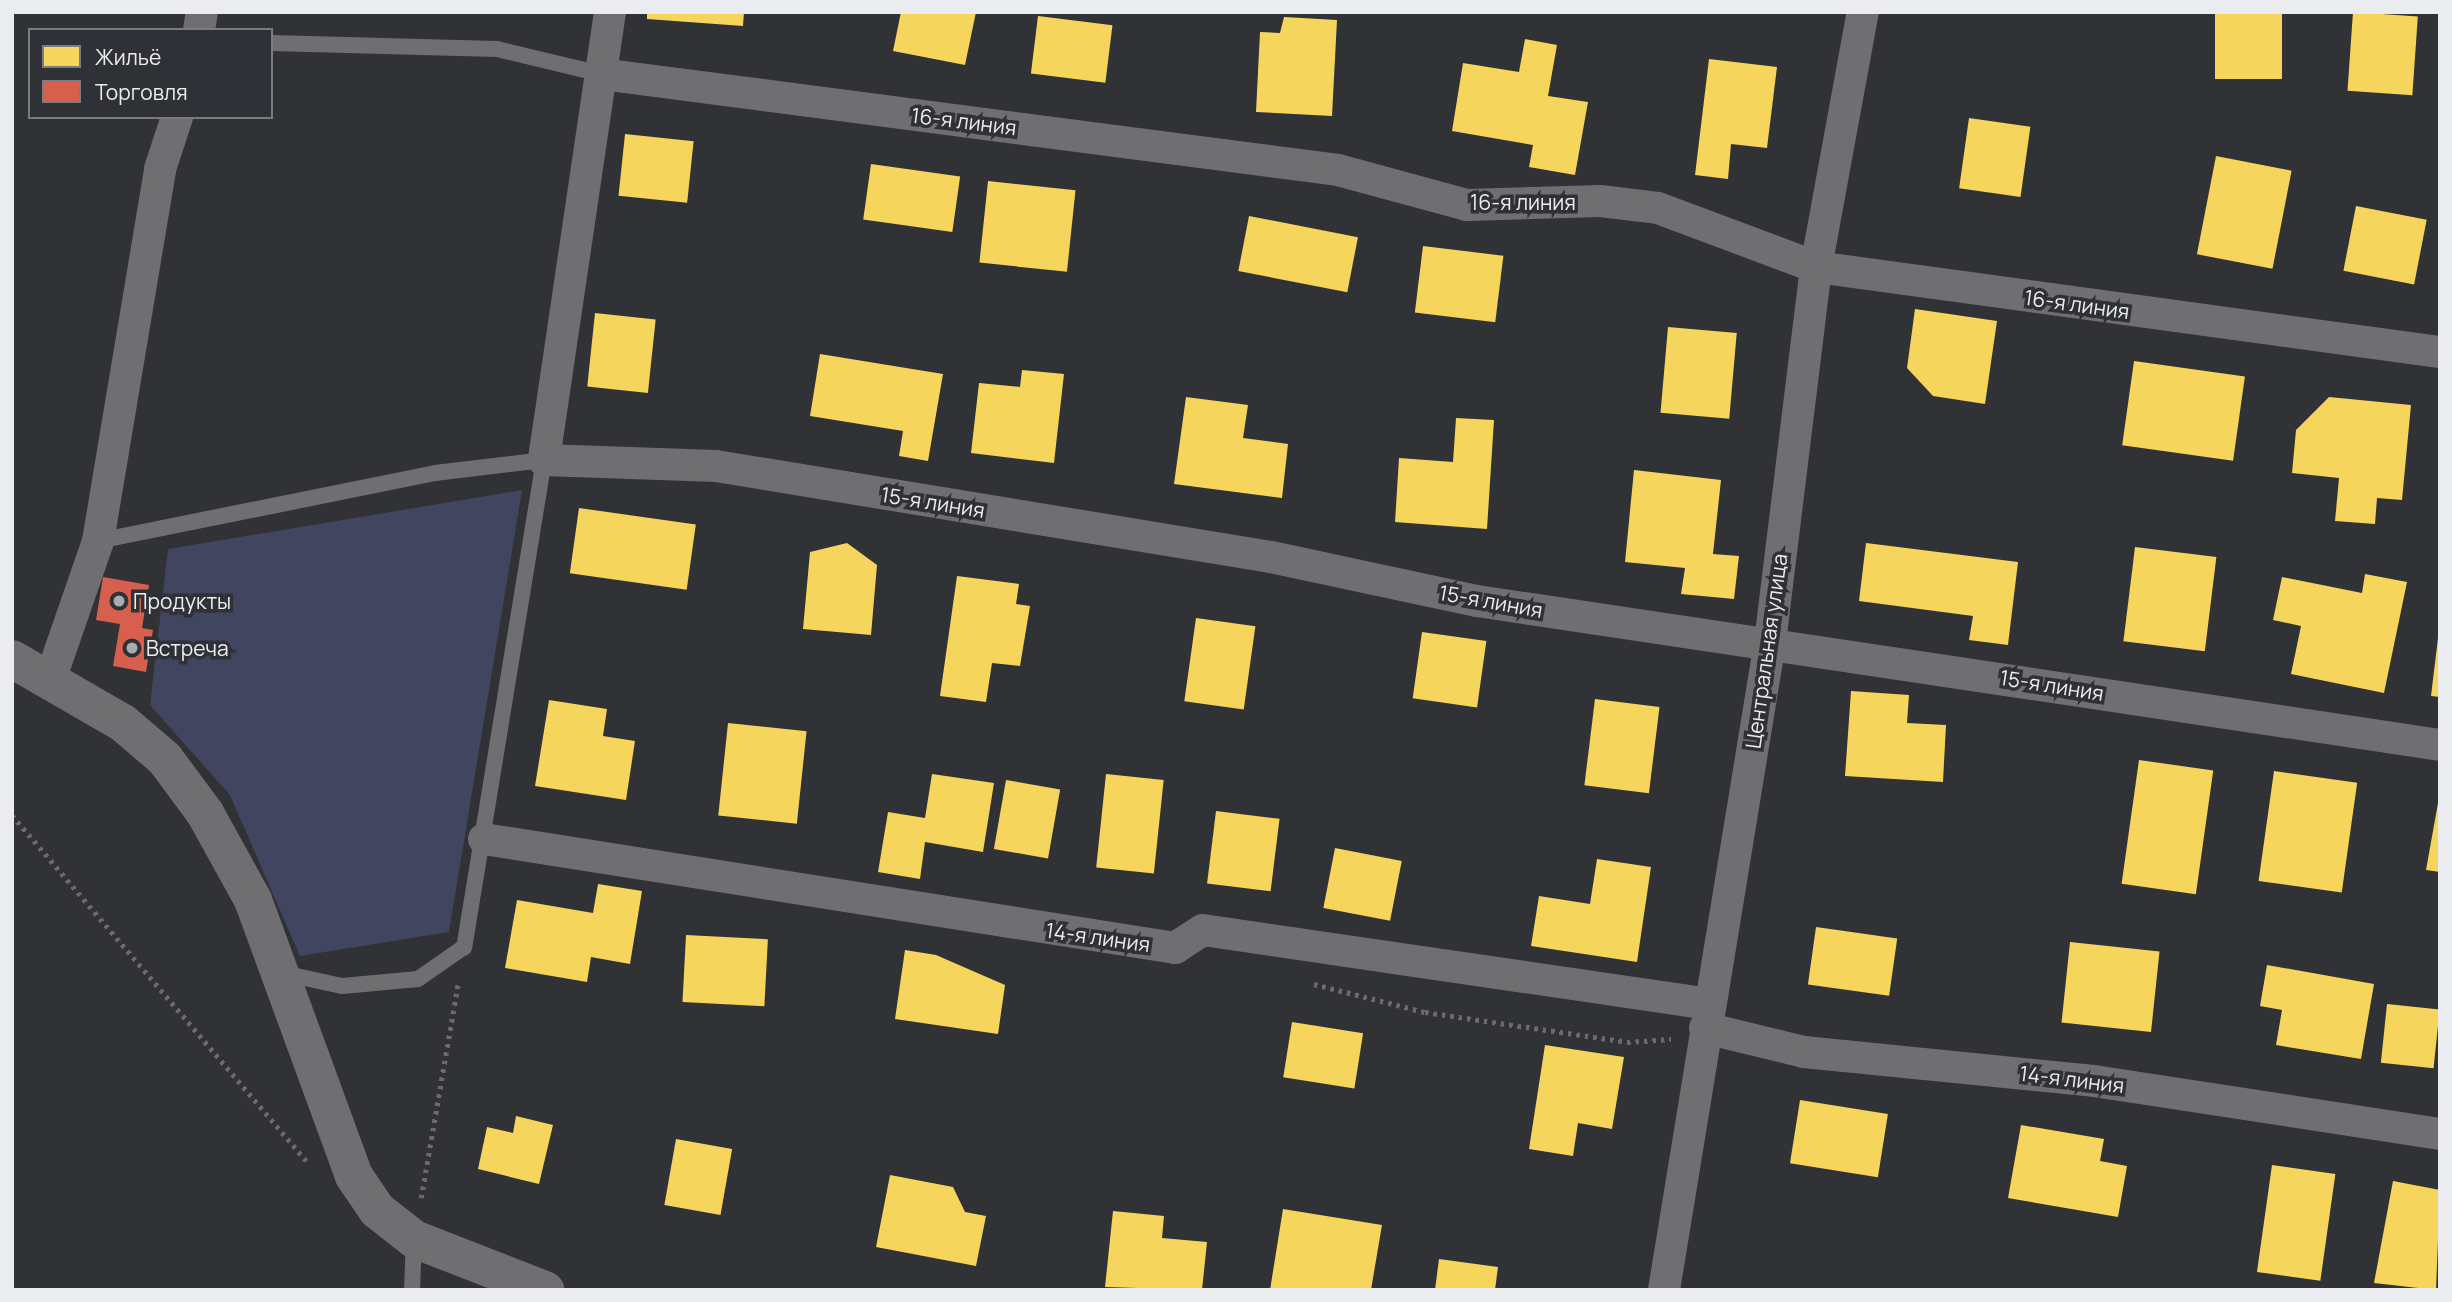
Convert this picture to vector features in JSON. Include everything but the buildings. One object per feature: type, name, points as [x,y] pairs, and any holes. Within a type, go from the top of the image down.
[{"type":"street","points":[[544,460],[610,12]]},
{"type":"street","name":"Центральная улица","points":[[1664,1290],[1770,642],[1815,267],[1863,12]]},
{"type":"street","name":"16-я линия","points":[[601,74],[1338,170],[1467,205],[1600,201],[1658,208],[1815,267],[2440,352]]},
{"type":"street","points":[[51,677],[98,541],[160,169],[176,119]]},
{"type":"street","name":"15-я линия","points":[[544,460],[716,467],[1271,556],[1477,601],[1770,642],[2440,745]]},
{"type":"street","points":[[12,659],[51,677],[165,759],[223,846],[282,973],[354,1176],[377,1210],[414,1239],[545,1290]]},
{"type":"street","name":"14-я линия","points":[[485,839],[1175,948],[1203,930],[1707,1016],[1804,1052],[2094,1080],[2440,1134]]},
{"type":"lane","points":[[273,43],[497,49],[601,74]]},
{"type":"lane","points":[[98,541],[435,473],[544,460],[485,839],[464,947],[418,979],[342,986],[282,973]]},
{"type":"lane","points":[[412,1290],[414,1239]]},
{"type":"path","points":[[12,815],[313,1170]]},
{"type":"path","points":[[414,1239],[464,947]]},
{"type":"path","points":[[1307,982],[1425,1012],[1627,1042],[1666,1041],[1707,1016]]},
{"type":"shaded area","points":[[522,490],[449,932],[300,956],[230,795],[150,705],[168,549]]},
{"type":"place","name":"Продукты","points":[[119,601]]},
{"type":"place","name":"Встреча","points":[[132,648]]}]
